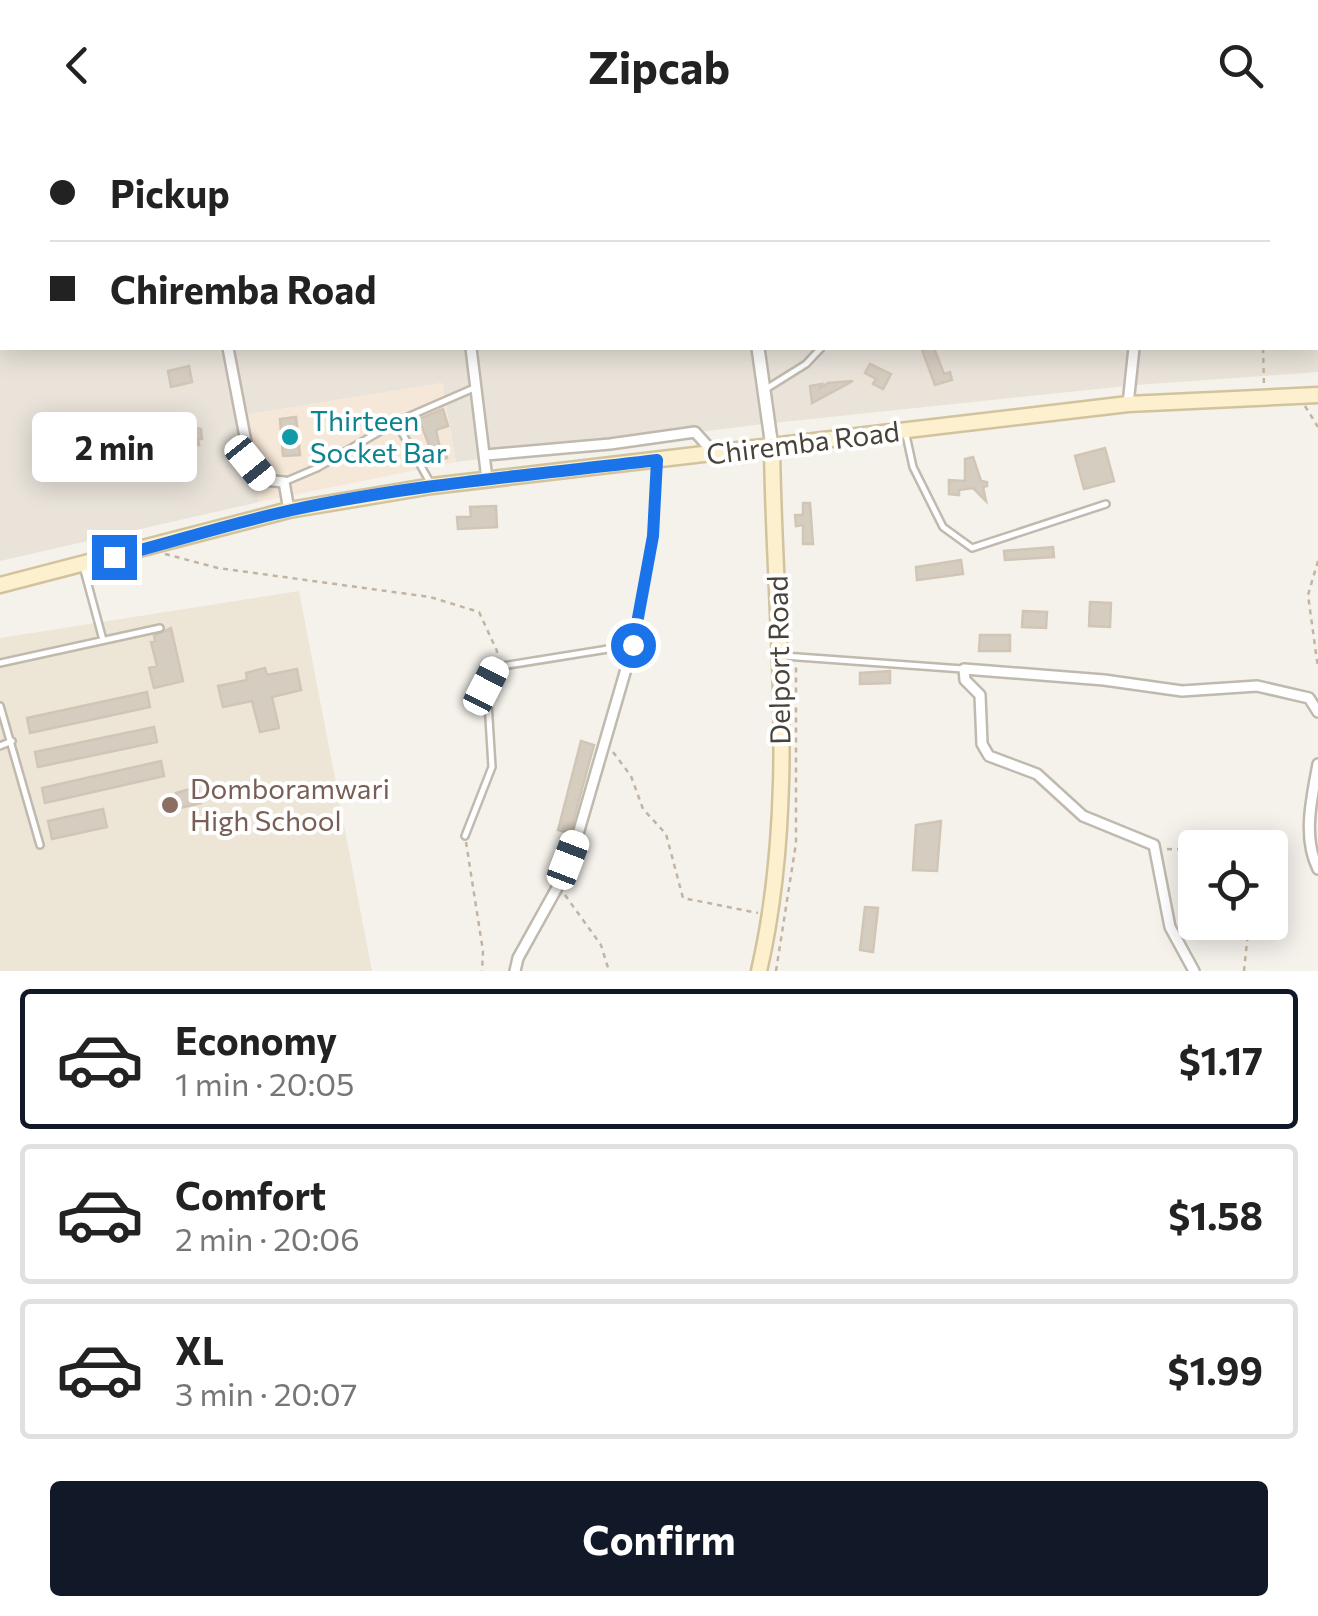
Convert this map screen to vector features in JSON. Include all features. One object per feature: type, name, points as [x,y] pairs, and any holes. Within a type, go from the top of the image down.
[{"type":"main road","name":"Chiremba Road","points":[[0,585],[289,510],[432,486],[1128,404],[1318,395]]},
{"type":"main road","name":"Delport Road","points":[[759,971],[772,916],[781,834],[781,656],[772,446]]},
{"type":"street","points":[[228,350],[250,463],[264,480],[284,482],[289,510]]},
{"type":"street","points":[[471,350],[488,479]]},
{"type":"street","name":"Delport Road","points":[[758,350],[772,446]]},
{"type":"street","points":[[1128,404],[1134,350]]},
{"type":"street","points":[[486,455],[695,432],[714,454]]},
{"type":"street","points":[[515,971],[518,958],[558,886],[606,743],[633,645]]},
{"type":"street","points":[[1194,971],[1170,927],[1154,845],[1082,816],[1037,774],[989,756],[982,744],[980,695],[965,680],[964,669],[1104,680],[1182,692],[1257,686],[1309,698],[1318,712]]},
{"type":"street","points":[[1318,764],[1310,805],[1311,854],[1318,868]]},
{"type":"lane","points":[[766,389],[806,364],[819,350]]},
{"type":"lane","points":[[284,482],[317,468],[396,422],[474,388]]},
{"type":"lane","points":[[396,422],[432,486]]},
{"type":"lane","points":[[905,430],[913,467],[943,527],[972,548],[1106,504]]},
{"type":"lane","points":[[465,836],[492,767],[486,686],[496,667],[633,645],[653,536],[657,460]]},
{"type":"lane","points":[[82,565],[103,640]]},
{"type":"lane","points":[[0,664],[160,628]]},
{"type":"lane","points":[[781,656],[964,669]]},
{"type":"lane","points":[[0,706],[40,846]]},
{"type":"lane","points":[[0,746],[12,741]]},
{"type":"path","points":[[1263,350],[1265,398]]},
{"type":"path","points":[[1300,396],[1318,427]]},
{"type":"path","points":[[144,549],[218,568],[430,597],[479,612],[497,651],[496,667]]},
{"type":"path","points":[[1318,561],[1308,594],[1318,668]]},
{"type":"path","points":[[606,743],[631,776],[643,809],[666,834],[683,898],[772,916]]},
{"type":"path","points":[[465,836],[483,952],[482,971]]},
{"type":"path","points":[[1154,849],[1178,850]]},
{"type":"path","points":[[558,886],[602,945],[608,971]]},
{"type":"path","points":[[1244,971],[1247,940]]},
{"type":"shaded area","points":[[0,350],[1318,350],[1318,372],[1136,385],[773,423],[456,462],[442,383],[245,415],[259,502],[0,561]]},
{"type":"shaded area","points":[[442,383],[456,462],[259,502],[244,415]]},
{"type":"shaded area","name":"Domboramwari High School","points":[[299,591],[372,971],[0,971],[0,638]]},
{"type":"building","points":[[922,350],[935,350],[944,374],[950,372],[952,380],[935,385]]},
{"type":"building","points":[[870,364],[891,374],[883,389],[865,373]]},
{"type":"building","points":[[189,366],[192,382],[171,387],[168,371]]},
{"type":"building","points":[[853,381],[812,403],[810,386],[822,384],[820,388],[828,383]]},
{"type":"building","points":[[443,409],[448,426],[436,430],[447,458],[435,461],[419,419]]},
{"type":"building","points":[[193,417],[194,428],[201,429],[202,439],[198,439],[199,445],[186,446],[184,427],[175,428],[174,420]]},
{"type":"building","name":"Thirteen Socket Bar","points":[[296,417],[300,455],[283,456],[280,419]]},
{"type":"building","points":[[1105,448],[1114,481],[1084,489],[1075,456]]},
{"type":"building","points":[[973,457],[981,481],[987,482],[983,487],[986,501],[973,488],[959,490],[959,495],[949,494],[949,480],[965,481],[965,459]]},
{"type":"building","points":[[803,503],[810,503],[813,544],[803,544],[803,525],[796,526],[795,515],[803,515]]},
{"type":"building","points":[[496,506],[497,527],[458,529],[457,517],[471,517],[470,507]]},
{"type":"building","points":[[1053,547],[1054,557],[1005,560],[1004,551]]},
{"type":"building","points":[[961,560],[963,574],[917,580],[916,567]]},
{"type":"building","points":[[1090,602],[1111,603],[1110,627],[1089,626]]},
{"type":"building","points":[[1023,611],[1047,612],[1046,628],[1022,627]]},
{"type":"building","points":[[171,628],[183,681],[154,688],[149,668],[157,666],[151,642],[155,641],[154,636]]},
{"type":"building","points":[[980,635],[1010,635],[1010,651],[979,651]]},
{"type":"building","points":[[265,668],[267,675],[297,669],[301,690],[272,697],[279,728],[260,732],[252,701],[223,707],[218,686],[247,680],[246,673]]},
{"type":"building","points":[[890,671],[890,683],[860,684],[860,673]]},
{"type":"building","points":[[147,692],[150,707],[30,733],[27,718]]},
{"type":"building","points":[[154,727],[157,742],[38,767],[35,752]]},
{"type":"building","points":[[581,741],[594,745],[570,833],[558,830]]},
{"type":"building","points":[[161,761],[164,776],[45,803],[42,788]]},
{"type":"building","points":[[198,787],[201,803],[180,808],[176,793]]},
{"type":"building","points":[[103,809],[107,827],[52,839],[48,821]]},
{"type":"building","points":[[941,821],[937,871],[913,870],[916,825]]},
{"type":"building","points":[[865,907],[878,908],[873,952],[860,950]]},
{"type":"place","name":"Thirteen Socket Bar","points":[[290,437]]},
{"type":"place","name":"Domboramwari High School","points":[[170,805]]},
{"type":"route","points":[[114,557],[289,510],[448,484],[657,460],[653,536],[633,645]]}]
